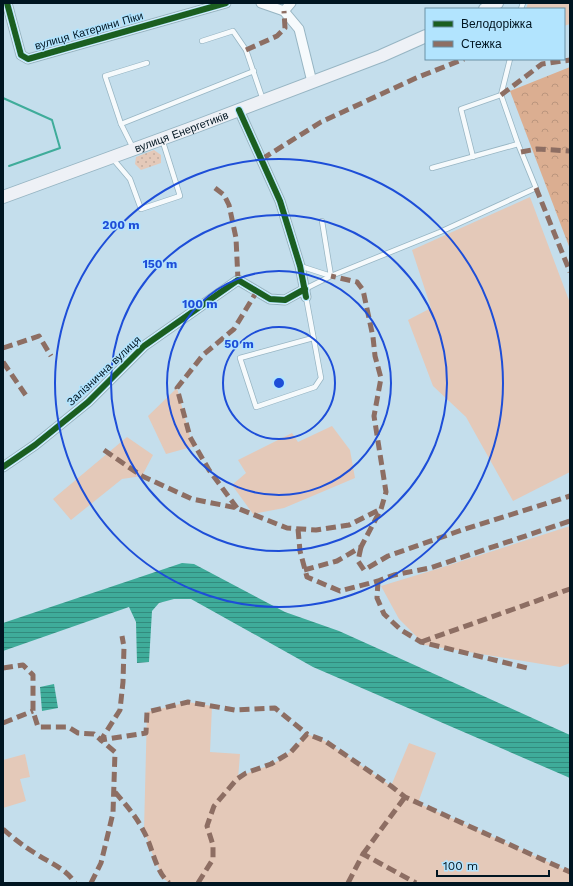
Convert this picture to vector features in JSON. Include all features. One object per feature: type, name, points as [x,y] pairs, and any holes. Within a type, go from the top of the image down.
[{"type":"main road","points":[[487,8],[497,3]]},
{"type":"main road","name":"вулиця Енергетиків","points":[[4,195],[134,150],[381,56],[425,36]]},
{"type":"street","name":"вулиця Катерини Піки","points":[[7,3],[21,55],[28,59],[226,3]]},
{"type":"street","points":[[284,11],[291,3]]},
{"type":"street","points":[[267,4],[284,11],[299,29],[312,82]]},
{"type":"street","points":[[239,110],[280,201],[300,266],[305,293]]},
{"type":"street","name":"Залізнична вулиця","points":[[3,467],[34,445],[88,402],[144,346],[238,280],[270,299],[285,300],[305,293]]},
{"type":"lane","points":[[202,41],[233,31],[246,50],[263,100]]},
{"type":"lane","points":[[313,338],[240,358],[256,406],[315,387],[320,378],[313,338],[305,293],[331,276],[440,232],[536,188],[518,144],[501,95],[510,60]]},
{"type":"lane","points":[[134,150],[121,124],[105,76],[147,63]]},
{"type":"lane","points":[[121,124],[254,71]]},
{"type":"lane","points":[[473,157],[461,108],[501,95]]},
{"type":"lane","points":[[112,158],[130,179],[140,209],[180,196],[162,139]]},
{"type":"lane","points":[[432,168],[518,144]]},
{"type":"lane","points":[[322,221],[331,276]]},
{"type":"lane","points":[[300,266],[331,276]]},
{"type":"shaded area","points":[[528,3],[570,3],[570,24],[565,26],[565,8],[526,8]]},
{"type":"shaded area","points":[[154,150],[161,155],[161,163],[141,170],[135,164],[136,157]]},
{"type":"shaded area","points":[[530,197],[570,303],[570,472],[513,501],[466,417],[433,386],[408,320],[431,308],[412,250]]},
{"type":"shaded area","points":[[177,388],[190,437],[195,446],[166,454],[148,416]]},
{"type":"shaded area","points":[[332,426],[350,450],[355,478],[284,508],[253,514],[232,485],[246,473],[238,460],[292,433],[298,442]]},
{"type":"shaded area","points":[[127,437],[153,455],[142,476],[122,479],[71,520],[53,499]]},
{"type":"shaded area","points":[[570,526],[570,663],[560,667],[425,645],[399,619],[381,586],[437,569]]},
{"type":"shaded area","points":[[182,563],[194,564],[285,612],[339,631],[570,735],[570,778],[313,667],[191,599],[174,599],[159,603],[152,611],[149,662],[137,663],[136,622],[129,607],[3,651],[3,623]]},
{"type":"shaded area","points":[[54,684],[58,708],[42,711],[40,687]]},
{"type":"shaded area","points":[[188,702],[212,706],[210,752],[240,754],[238,779],[281,759],[307,734],[325,741],[391,786],[409,743],[436,753],[418,803],[570,872],[570,883],[169,883],[163,878],[144,830],[147,712]]},
{"type":"shaded area","points":[[25,754],[30,777],[20,779],[26,801],[3,808],[3,760]]},
{"type":"green space","points":[[570,67],[570,249],[510,91]]},
{"type":"waterway","points":[[3,98],[52,120],[60,148],[9,166]]},
{"type":"marked path","points":[[246,50],[277,36],[285,28],[284,11]]},
{"type":"marked path","points":[[262,159],[321,122],[416,78],[461,60]]},
{"type":"marked path","points":[[501,95],[542,64],[570,60]]},
{"type":"marked path","points":[[521,152],[537,149],[570,151]]},
{"type":"marked path","points":[[215,188],[224,195],[229,205],[236,238],[238,280]]},
{"type":"marked path","points":[[536,188],[570,272]]},
{"type":"marked path","points":[[304,570],[337,561],[361,547],[381,509],[386,492],[374,416],[381,378],[375,356],[373,337],[363,290],[357,282],[331,276]]},
{"type":"marked path","points":[[237,508],[209,470],[190,437],[177,388],[203,355],[234,329],[257,291]]},
{"type":"marked path","points":[[3,348],[39,336],[51,356]]},
{"type":"marked path","points":[[3,362],[27,397]]},
{"type":"marked path","points":[[104,450],[142,476],[192,499],[237,508],[287,528],[316,530],[349,525],[381,509]]},
{"type":"marked path","points":[[361,547],[358,561],[364,570],[388,556],[462,530],[570,496]]},
{"type":"marked path","points":[[298,529],[300,551],[307,577],[340,591],[378,581],[394,575],[430,568],[570,521]]},
{"type":"marked path","points":[[378,581],[377,598],[384,614],[401,630],[421,642],[527,668]]},
{"type":"marked path","points":[[421,642],[570,589]]},
{"type":"marked path","points":[[91,883],[101,863],[113,813],[115,752],[101,740],[120,710],[123,682],[124,647],[122,636]]},
{"type":"marked path","points":[[3,668],[23,665],[33,675],[33,711],[38,727],[68,727],[78,733],[94,734],[101,740],[146,733],[147,712],[188,702],[235,710],[275,708],[307,734]]},
{"type":"marked path","points":[[3,723],[33,711]]},
{"type":"marked path","points":[[198,883],[213,859],[213,845],[207,826],[214,806],[237,779],[246,773],[271,764],[291,752],[307,734],[325,741],[405,797],[570,872]]},
{"type":"marked path","points":[[115,792],[140,825],[157,865],[169,883]]},
{"type":"marked path","points":[[363,854],[405,797]]},
{"type":"marked path","points":[[3,829],[24,846],[63,870],[75,883]]},
{"type":"marked path","points":[[348,883],[363,854],[416,883]]},
{"type":"cycle path","points":[[7,3],[21,55],[28,59],[226,3]]},
{"type":"cycle path","points":[[239,110],[280,201],[300,266],[306,297]]},
{"type":"cycle path","points":[[3,467],[35,445],[88,402],[144,346],[238,280],[270,299],[285,300],[305,289]]}]
